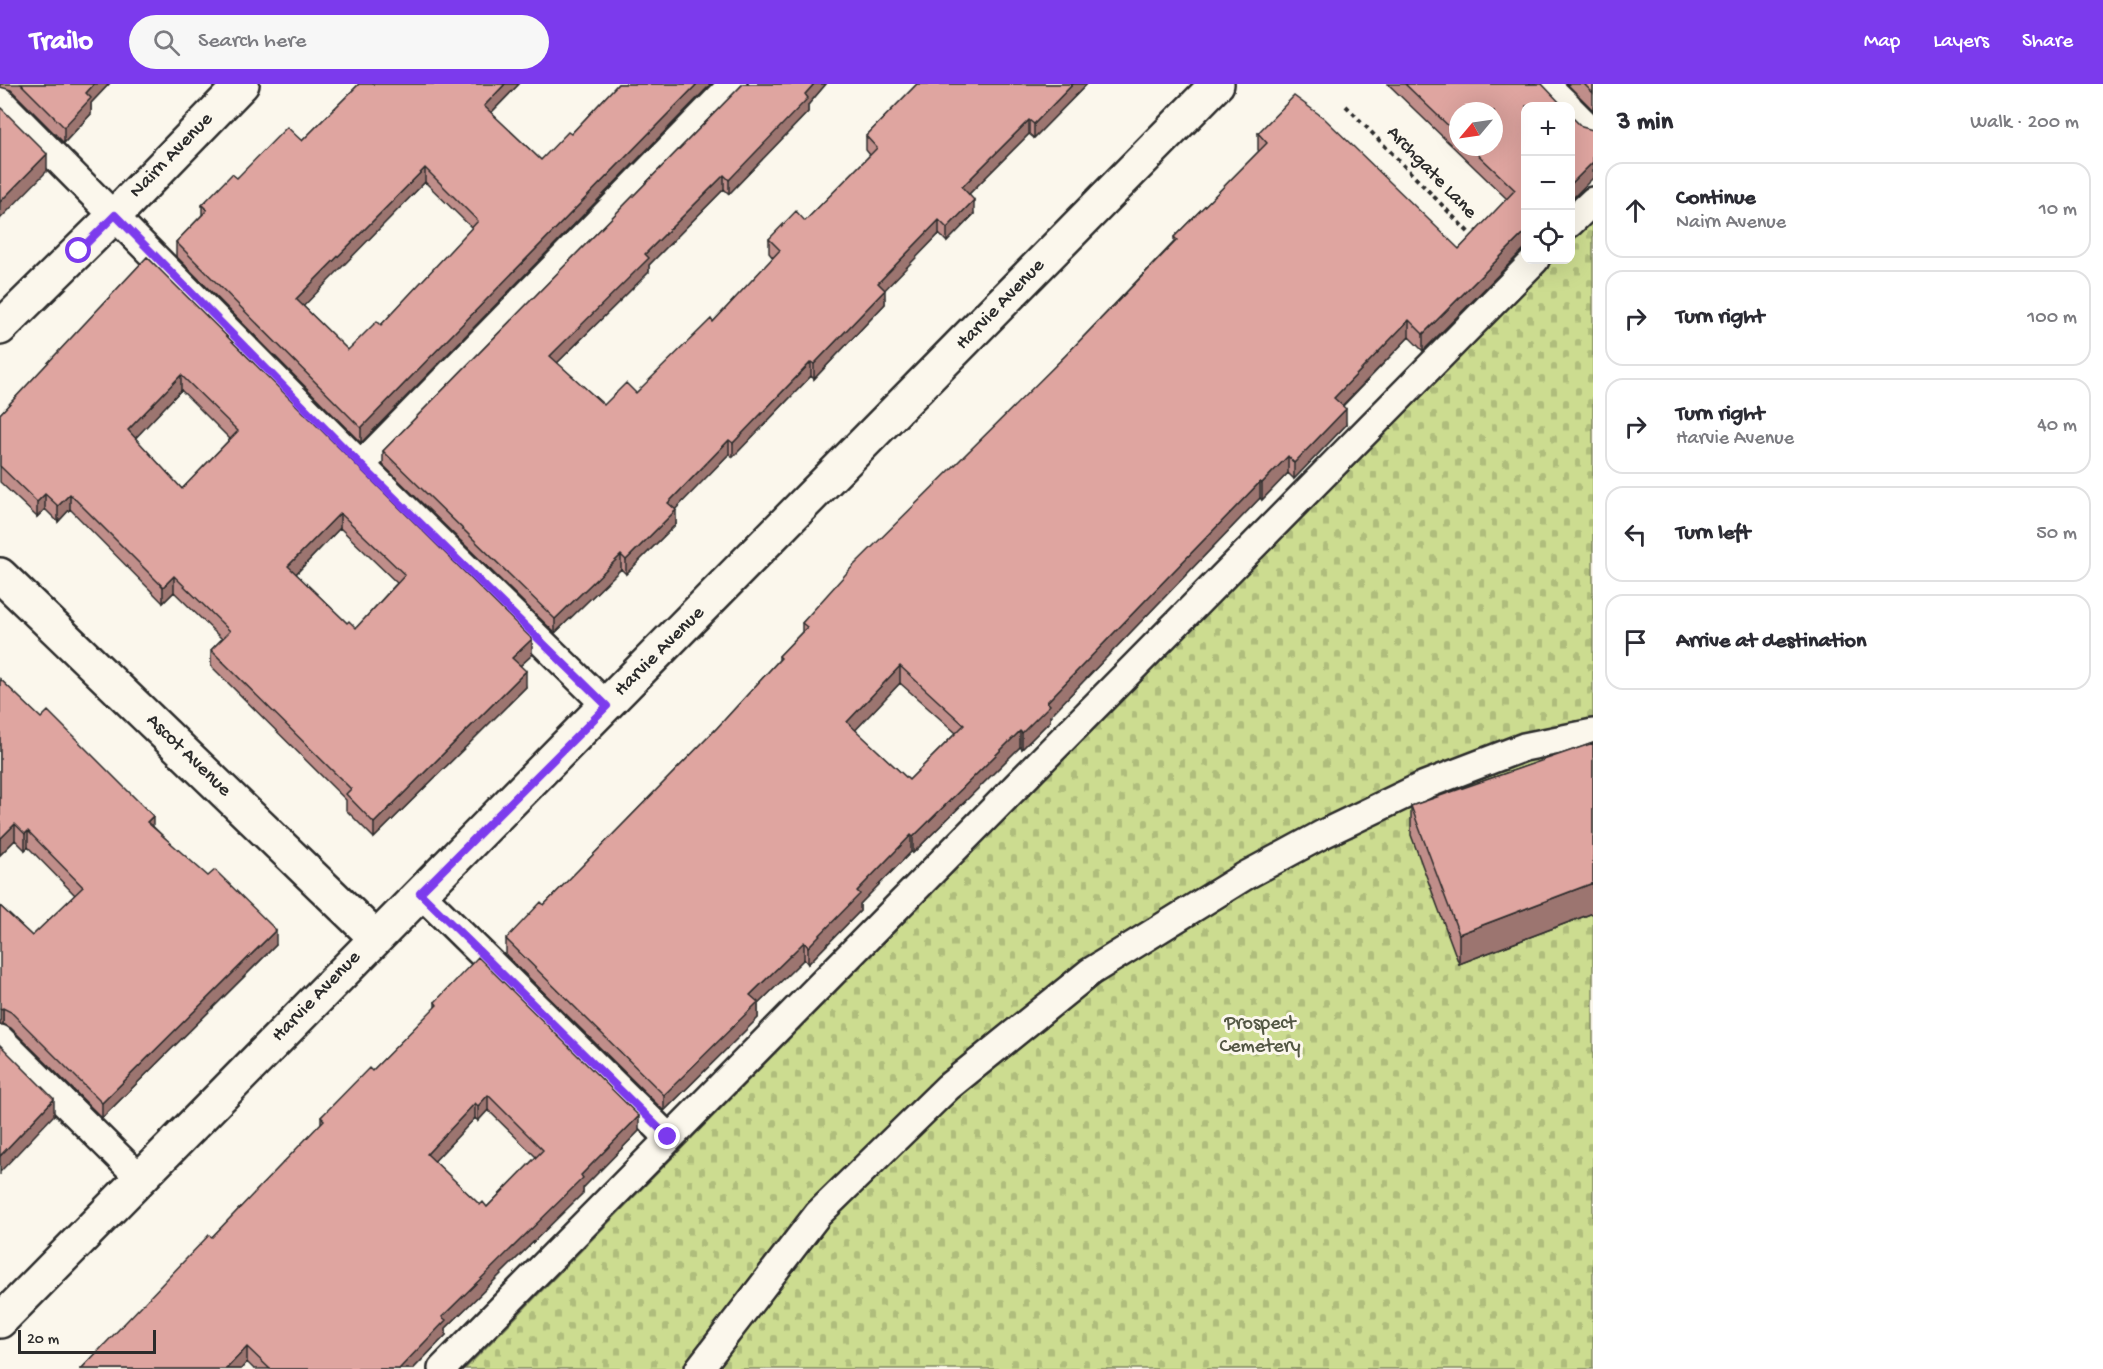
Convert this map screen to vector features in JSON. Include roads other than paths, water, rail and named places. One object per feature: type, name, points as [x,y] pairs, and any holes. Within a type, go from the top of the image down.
[{"type":"street","name":"Nairn Avenue","points":[[0,328],[115,215],[242,84]]},
{"type":"street","name":"Harvie Avenue","points":[[0,1321],[375,937],[607,706],[1217,84]]},
{"type":"street","name":"Ascot Avenue","points":[[0,575],[375,937]]},
{"type":"lane","points":[[361,465],[733,84]]},
{"type":"lane","points":[[1545,84],[1563,102]]},
{"type":"lane","points":[[0,101],[361,465],[607,706]]},
{"type":"lane","points":[[1575,114],[1593,132]]},
{"type":"lane","points":[[1575,218],[1593,201]]},
{"type":"lane","points":[[442,1369],[668,1137],[1531,264]]},
{"type":"lane","points":[[699,1369],[818,1214],[948,1087],[1090,972],[1245,876],[1323,834],[1425,785],[1524,747],[1593,733]]},
{"type":"lane","points":[[420,893],[668,1137]]},
{"type":"lane","points":[[0,1039],[140,1178]]},
{"type":"park label","name":"Prospect Cemetery","points":[[1260,1036]]}]
